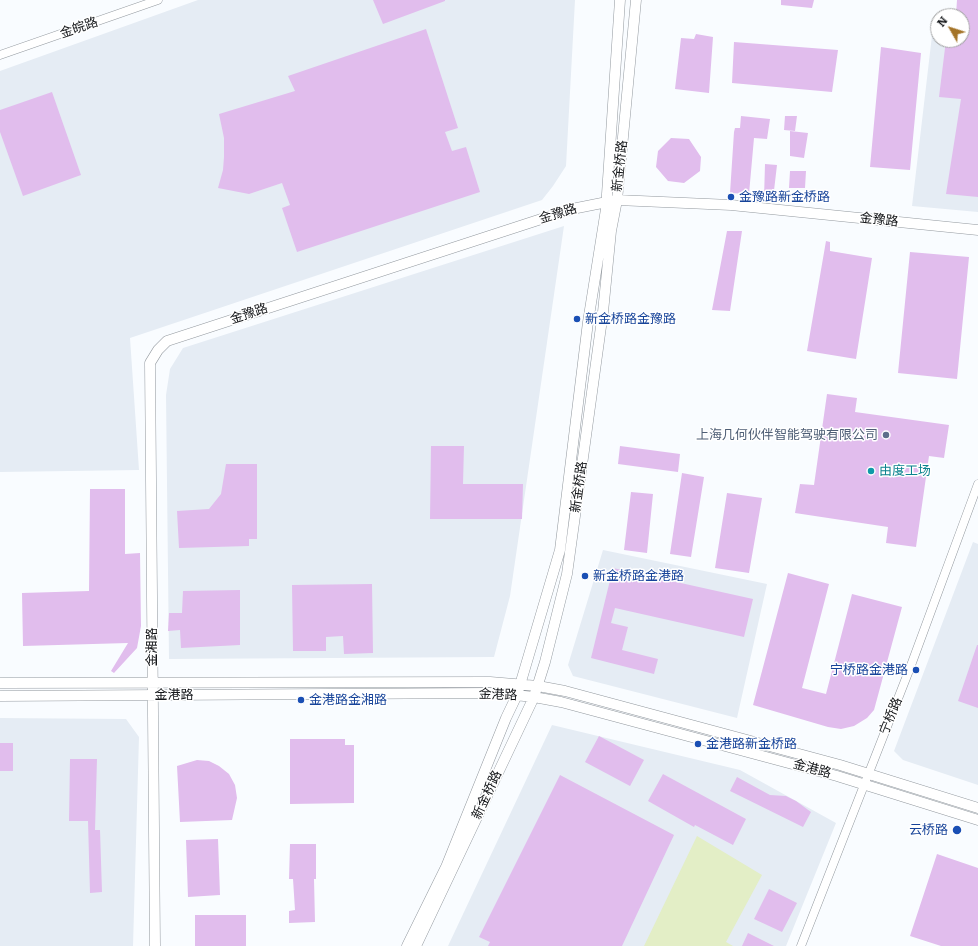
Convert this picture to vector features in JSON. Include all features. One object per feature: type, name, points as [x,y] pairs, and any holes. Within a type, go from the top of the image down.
[{"type":"street","name":"金皖路","points":[[0,55],[158,0]]},
{"type":"street","name":"新金桥路","points":[[407,946],[446,867],[506,718],[517,695],[560,550],[588,322],[606,202],[620,0]]},
{"type":"street","name":"新金桥路","points":[[416,946],[534,697],[545,662],[567,574],[602,320],[611,230],[617,200],[636,0]]},
{"type":"street","name":"金豫路","points":[[158,350],[167,341],[572,209],[617,200],[731,205],[978,230]]},
{"type":"street","name":"金湘路","points":[[155,946],[150,363],[158,350]]},
{"type":"street","name":"宁桥路","points":[[801,946],[910,668],[978,484]]},
{"type":"street","name":"金港路","points":[[0,683],[152,684],[490,682],[538,686],[565,691],[868,773],[978,808]]},
{"type":"street","name":"金港路","points":[[0,696],[505,694],[534,697],[561,702],[864,784],[978,820]]},
{"type":"shaded area","points":[[198,0],[575,0],[566,166],[542,200],[130,338],[139,470],[0,472],[0,71]]},
{"type":"shaded area","points":[[978,30],[978,212],[912,206],[931,48],[970,48],[970,35]]},
{"type":"shaded area","points":[[564,226],[510,596],[494,657],[169,659],[166,395],[170,369],[183,348]]},
{"type":"shaded area","points":[[973,542],[978,544],[978,785],[903,760],[894,751]]},
{"type":"shaded area","points":[[603,550],[767,584],[737,718],[573,676],[568,665]]},
{"type":"shaded area","points":[[0,718],[126,719],[139,737],[133,946],[0,946]]},
{"type":"shaded area","points":[[552,725],[740,770],[836,823],[786,946],[448,946]]},
{"type":"green space","points":[[697,836],[762,875],[726,942],[733,946],[644,946]]},
{"type":"building","points":[[373,0],[445,0],[445,1],[383,24]]},
{"type":"building","points":[[781,0],[814,0],[812,8],[781,5]]},
{"type":"building","points":[[957,0],[978,0],[978,197],[946,194],[961,99],[939,97],[945,48],[970,48],[970,8],[956,8]]},
{"type":"building","points":[[426,29],[458,128],[445,132],[452,151],[466,147],[480,192],[297,252],[282,208],[290,205],[282,183],[249,194],[218,188],[223,170],[224,157],[224,138],[219,114],[295,91],[288,76]]},
{"type":"building","points":[[696,34],[713,37],[709,93],[675,89],[681,38],[694,39]]},
{"type":"building","points":[[734,42],[838,50],[832,92],[732,83]]},
{"type":"building","points":[[881,47],[921,53],[910,170],[870,167]]},
{"type":"building","points":[[52,92],[81,175],[23,196],[0,132],[0,110]]},
{"type":"building","points":[[741,116],[770,119],[767,139],[754,138],[749,194],[730,193],[734,132],[735,128],[740,128]]},
{"type":"building","points":[[785,116],[797,116],[795,131],[784,130]]},
{"type":"building","points":[[790,131],[808,133],[804,158],[790,156]]},
{"type":"building","points":[[671,138],[689,139],[701,157],[700,171],[684,183],[668,181],[656,167],[658,151]]},
{"type":"building","points":[[765,164],[777,165],[773,199],[764,198]]},
{"type":"building","points":[[790,171],[806,171],[805,188],[789,188]]},
{"type":"building","points":[[727,231],[742,231],[730,311],[712,310]]},
{"type":"building","points":[[826,241],[830,242],[830,251],[872,258],[856,359],[807,351]]},
{"type":"building","points":[[910,252],[969,257],[957,379],[898,373]]},
{"type":"building","name":"由度工场","points":[[827,394],[857,398],[855,412],[949,425],[944,458],[929,456],[916,547],[886,543],[888,527],[795,513],[800,484],[814,485]]},
{"type":"building","points":[[431,446],[464,446],[463,484],[523,484],[522,519],[430,519]]},
{"type":"building","points":[[620,446],[680,454],[678,472],[618,464]]},
{"type":"building","points":[[226,464],[257,464],[257,539],[249,539],[249,546],[179,548],[177,511],[209,509],[221,494]]},
{"type":"building","points":[[682,473],[704,477],[691,557],[670,554]]},
{"type":"building","points":[[90,489],[125,489],[125,554],[140,553],[141,626],[137,648],[114,673],[111,671],[128,643],[23,646],[22,593],[89,591]]},
{"type":"building","points":[[631,492],[653,494],[647,553],[624,550]]},
{"type":"building","points":[[727,493],[762,498],[749,573],[715,568]]},
{"type":"building","points":[[613,568],[753,599],[744,637],[615,608],[611,623],[628,627],[622,650],[658,659],[654,674],[591,658]]},
{"type":"building","points":[[788,573],[829,584],[802,688],[826,694],[852,594],[902,607],[874,710],[867,718],[854,726],[841,729],[828,727],[753,705]]},
{"type":"building","points":[[372,584],[373,653],[344,654],[343,636],[326,637],[326,651],[293,651],[292,585]]},
{"type":"building","points":[[240,590],[240,645],[181,648],[180,630],[168,631],[169,613],[182,613],[183,591]]},
{"type":"building","points":[[978,645],[978,708],[958,701]]},
{"type":"building","points":[[599,736],[644,760],[630,786],[585,762]]},
{"type":"building","points":[[290,739],[345,739],[345,745],[354,745],[354,803],[290,804]]},
{"type":"building","points":[[0,743],[13,743],[13,771],[0,771]]},
{"type":"building","points":[[70,759],[97,759],[95,830],[100,830],[102,892],[90,893],[88,821],[69,821]]},
{"type":"building","points":[[197,760],[209,761],[219,766],[229,774],[235,785],[237,798],[232,820],[180,822],[177,766]]},
{"type":"building","points":[[663,774],[746,819],[733,845],[695,825],[694,827],[648,801]]},
{"type":"building","points":[[560,775],[674,835],[622,946],[488,946],[490,942],[479,937]]},
{"type":"building","points":[[737,777],[770,795],[786,796],[811,812],[803,827],[730,791]]},
{"type":"building","points":[[218,839],[220,895],[188,897],[186,840]]},
{"type":"building","points":[[290,844],[316,844],[316,879],[314,879],[315,922],[289,923],[289,911],[295,910],[293,879],[289,879]]},
{"type":"building","points":[[937,854],[978,868],[978,946],[941,946],[910,936]]},
{"type":"building","points":[[769,889],[797,903],[782,932],[754,919]]},
{"type":"building","points":[[195,915],[246,915],[246,946],[195,946]]},
{"type":"building","points":[[748,933],[774,946],[742,946]]},
{"type":"place","name":"金豫路新金桥路","points":[[731,197]]},
{"type":"place","name":"新金桥路金豫路","points":[[577,319]]},
{"type":"place","name":"上海几何伙伴智能驾驶有限公司","points":[[886,435]]},
{"type":"place","name":"由度工场","points":[[871,471]]},
{"type":"place","name":"新金桥路金港路","points":[[585,576]]},
{"type":"place","name":"宁桥路金港路","points":[[916,670]]},
{"type":"place","name":"金港路金湘路","points":[[301,700]]},
{"type":"place","name":"金港路新金桥路","points":[[698,744]]},
{"type":"place","name":"云桥路","points":[[957,830]]}]
